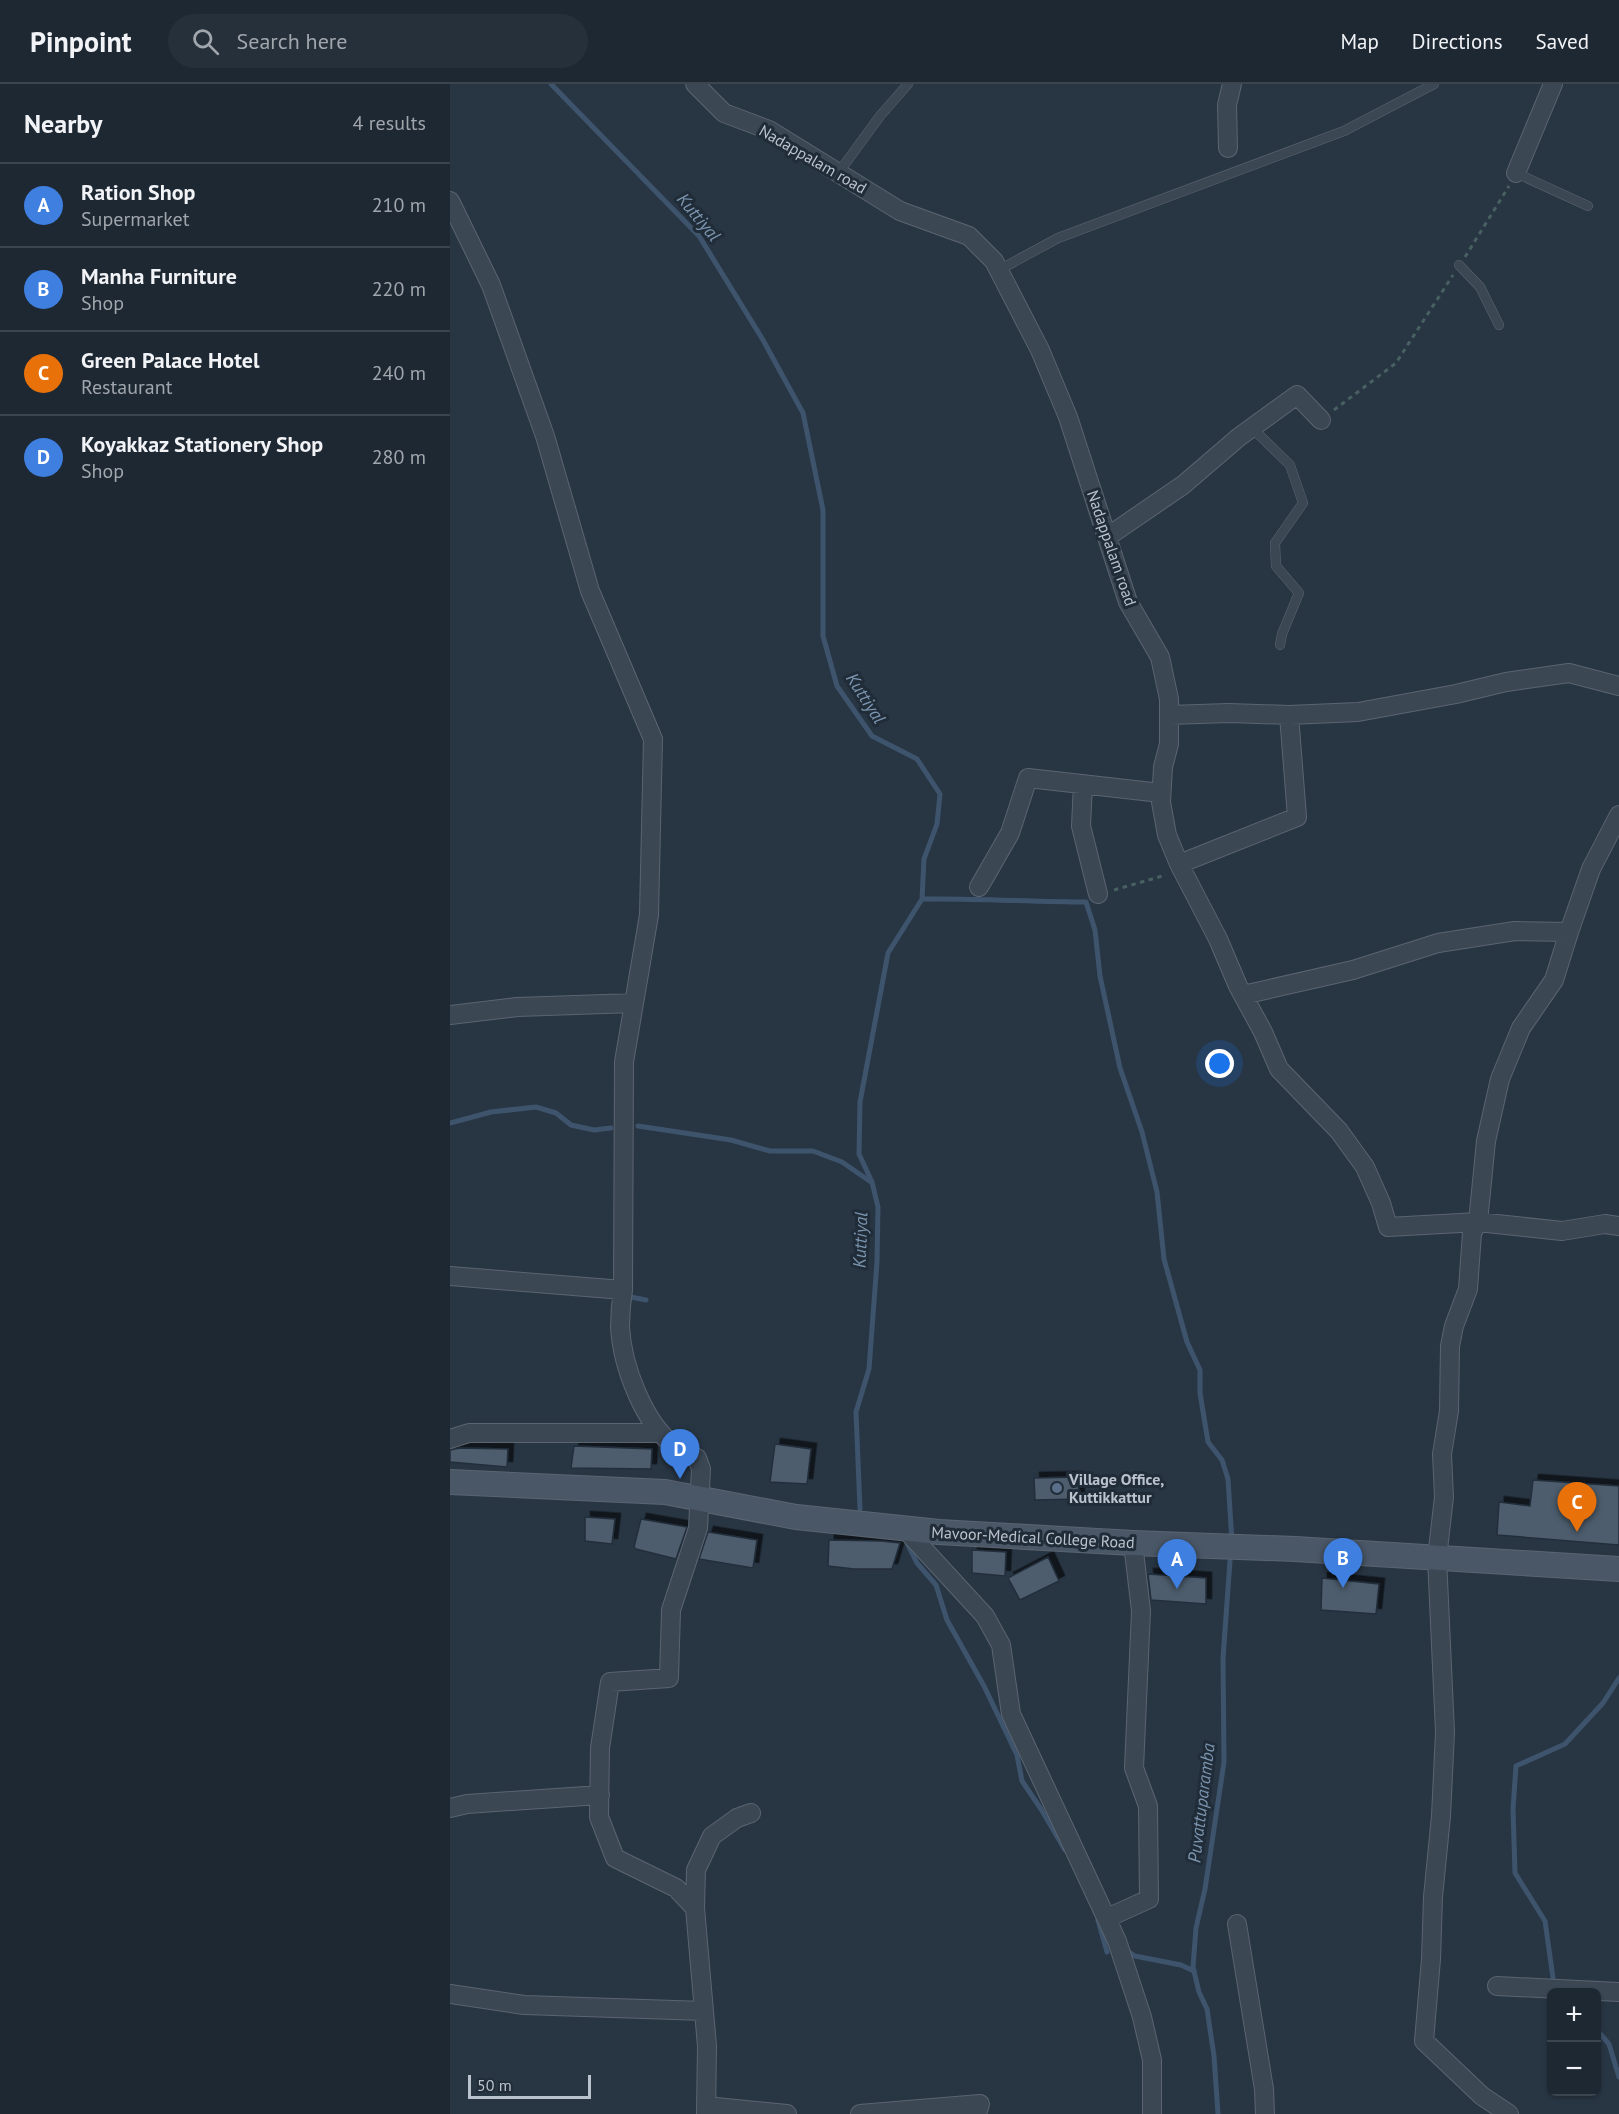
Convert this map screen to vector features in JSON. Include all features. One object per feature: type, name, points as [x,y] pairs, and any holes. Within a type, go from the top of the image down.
[{"type":"main road","name":"Mavoor-Medical College Road","points":[[450,1482],[665,1492],[796,1517],[904,1528],[1133,1543],[1295,1549],[1619,1569]]},
{"type":"street","name":"Nadappalam road","points":[[695,84],[724,113],[769,130],[900,211],[969,236],[994,261],[1040,350],[1068,417],[1128,602],[1160,657],[1169,699],[1169,744],[1163,767],[1161,802],[1167,835],[1180,867],[1218,939],[1279,1069],[1339,1131],[1365,1167],[1382,1203],[1388,1227],[1478,1222],[1562,1231],[1605,1224],[1619,1226]]},
{"type":"street","points":[[1227,148],[1227,105],[1232,84]]},
{"type":"street","points":[[1516,173],[1553,84]]},
{"type":"street","points":[[450,201],[491,285],[545,436],[590,591],[653,739],[649,915],[624,1062],[623,1290],[620,1314],[622,1347],[646,1413],[675,1447],[697,1458],[701,1469],[700,1498],[698,1528],[671,1610],[669,1678],[610,1682],[600,1748],[599,1817],[615,1858],[676,1888],[695,1908]]},
{"type":"street","points":[[1107,537],[1183,485],[1252,428],[1297,395],[1321,420]]},
{"type":"street","points":[[1169,715],[1229,713],[1289,715],[1359,712],[1506,682],[1569,673],[1619,686]]},
{"type":"street","points":[[1180,867],[1297,817],[1289,715]]},
{"type":"street","points":[[978,887],[1010,832],[1028,778],[1161,793]]},
{"type":"street","points":[[1083,784],[1081,826],[1098,894]]},
{"type":"street","points":[[1509,2114],[1482,2096],[1424,2041],[1445,1732],[1437,1558],[1444,1497],[1443,1455],[1449,1411],[1450,1346],[1454,1326],[1468,1289],[1472,1233],[1478,1222],[1486,1141],[1500,1079],[1521,1028],[1554,980],[1591,869],[1619,815]]},
{"type":"street","points":[[1243,995],[1353,970],[1438,943],[1515,930],[1569,932]]},
{"type":"street","points":[[450,1015],[517,1007],[634,1003]]},
{"type":"street","points":[[450,1275],[623,1290]]},
{"type":"street","points":[[450,1439],[470,1433],[662,1433]]},
{"type":"street","points":[[904,1528],[985,1616],[1001,1645],[1011,1714],[1117,1941],[1142,2017],[1152,2060],[1152,2114]]},
{"type":"street","points":[[1107,1918],[1149,1899],[1148,1806],[1134,1768],[1141,1611],[1133,1543]]},
{"type":"street","points":[[450,1808],[467,1804],[600,1795]]},
{"type":"street","points":[[751,1814],[737,1818],[712,1836],[696,1870],[695,1908],[707,2046],[706,2110],[787,2114]]},
{"type":"street","points":[[1237,1924],[1264,2089],[1265,2114]]},
{"type":"street","points":[[1497,1986],[1619,1992]]},
{"type":"street","points":[[450,1994],[524,2005],[704,2011]]},
{"type":"street","points":[[860,2114],[980,2104],[978,2114]]},
{"type":"lane","points":[[839,172],[880,116],[908,84]]},
{"type":"lane","points":[[999,270],[1058,238],[1344,130],[1434,84]]},
{"type":"lane","points":[[1516,173],[1588,206]]},
{"type":"lane","points":[[1459,265],[1480,287],[1499,325]]},
{"type":"lane","points":[[1252,428],[1290,465],[1303,503],[1275,543],[1276,566],[1299,593],[1282,634],[1280,645]]},
{"type":"path","points":[[1321,420],[1396,363],[1505,193]]},
{"type":"path","points":[[1098,894],[1180,867]]},
{"type":"building","points":[[775,1444],[811,1449],[807,1484],[770,1482]]},
{"type":"building","points":[[574,1446],[652,1449],[651,1469],[571,1468]]},
{"type":"building","points":[[460,1448],[508,1449],[507,1467],[450,1462],[450,1450]]},
{"type":"building","name":"Village Office, Kuttikkattur","points":[[1078,1477],[1079,1499],[1035,1500],[1034,1478]]},
{"type":"building","points":[[1533,1480],[1619,1486],[1619,1545],[1497,1535],[1499,1502],[1530,1506]]},
{"type":"building","points":[[585,1517],[615,1519],[612,1544],[585,1541]]},
{"type":"building","points":[[641,1519],[687,1527],[676,1559],[634,1547]]},
{"type":"building","points":[[708,1532],[757,1540],[753,1568],[699,1559]]},
{"type":"building","points":[[829,1540],[900,1543],[892,1569],[854,1569],[828,1566]]},
{"type":"building","points":[[972,1550],[1006,1552],[1005,1576],[972,1573]]},
{"type":"building","points":[[1048,1557],[1059,1581],[1020,1600],[1008,1578]]},
{"type":"building","points":[[1148,1574],[1206,1578],[1206,1604],[1151,1600]]},
{"type":"building","points":[[1322,1578],[1379,1584],[1376,1614],[1321,1610]]},
{"type":"waterway","name":"Kuttiyal","points":[[551,84],[699,236],[763,340],[803,413],[823,510],[823,636],[837,686],[872,736],[917,759],[940,794],[937,824],[924,859],[922,899],[888,953],[860,1102],[859,1154],[872,1182],[878,1207],[877,1262],[869,1369],[856,1412],[860,1509]]},
{"type":"waterway","points":[[922,899],[1086,902],[1095,930],[1100,976],[1120,1068],[1142,1132],[1157,1192],[1164,1259],[1187,1342],[1200,1370],[1200,1393],[1208,1442],[1222,1460],[1228,1479],[1232,1542]]},
{"type":"waterway","points":[[450,1123],[491,1112],[536,1107],[556,1113],[571,1125],[594,1130],[611,1128]]},
{"type":"waterway","points":[[638,1126],[731,1140],[770,1151],[813,1151],[842,1162],[871,1182]]},
{"type":"waterway","points":[[631,1297],[646,1300]]},
{"type":"waterway","points":[[906,1541],[917,1563],[936,1585],[947,1620],[984,1686],[1017,1755],[1022,1781],[1065,1850]]},
{"type":"waterway","name":"Puvattuparamba","points":[[1218,2114],[1214,2056],[1207,2009],[1199,1992],[1193,1967],[1196,1928],[1205,1889],[1224,1762],[1223,1658],[1230,1561]]},
{"type":"waterway","points":[[1554,1985],[1545,1921],[1515,1873],[1513,1809],[1516,1766],[1565,1744],[1603,1703],[1619,1678]]},
{"type":"waterway","points":[[1098,1920],[1107,1952]]},
{"type":"waterway","points":[[1129,1952],[1135,1956],[1181,1965],[1194,1971]]},
{"type":"waterway","points":[[1601,2035],[1609,2044],[1619,2077]]},
{"type":"place","name":"Koyakkaz Stationery Shop","points":[[680,1479]]},
{"type":"place","name":"Village Office, Kuttikkattur","points":[[1057,1488]]},
{"type":"place","name":"Green Palace Hotel","points":[[1577,1532]]},
{"type":"place","name":"Manha Furniture","points":[[1343,1588]]},
{"type":"place","name":"Ration Shop","points":[[1177,1589]]}]
